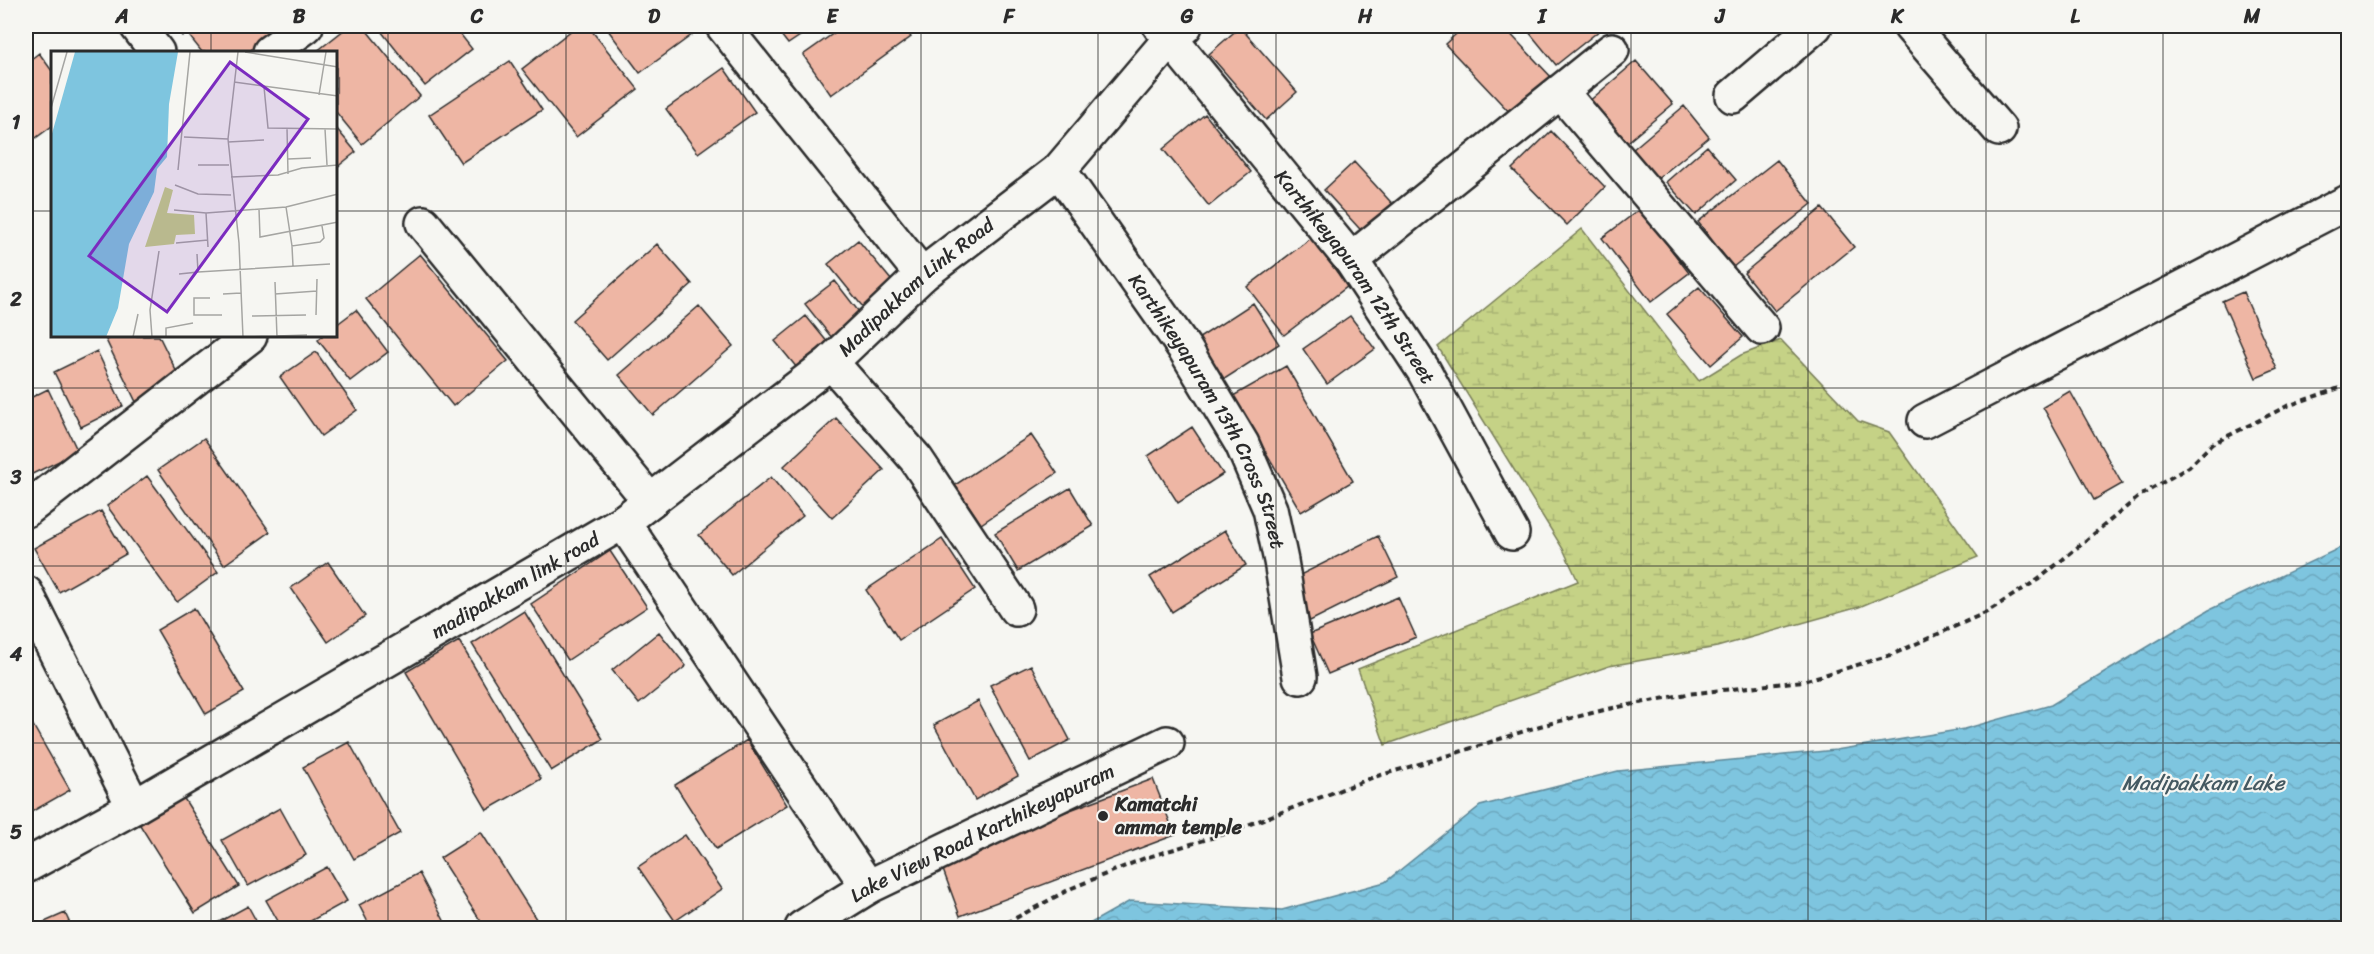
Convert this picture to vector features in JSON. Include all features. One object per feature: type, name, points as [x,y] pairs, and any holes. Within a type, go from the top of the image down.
[{"type":"street","points":[[137,26],[156,51]]},
{"type":"street","points":[[271,51],[306,26]]},
{"type":"street","points":[[723,26],[922,275]]},
{"type":"street","points":[[1733,96],[1815,26]]},
{"type":"street","points":[[1910,26],[1999,129]]},
{"type":"street","name":"Madipakkam Link Road","points":[[623,522],[831,362],[922,275],[1059,170],[1172,30]]},
{"type":"street","name":"Karthikeyapuram 12th Street","points":[[1172,30],[1351,260],[1424,370],[1512,533]]},
{"type":"street","points":[[1351,260],[1612,50]]},
{"type":"street","points":[[1561,92],[1762,328]]},
{"type":"street","name":"Karthikeyapuram 13th Cross Street","points":[[1059,170],[1185,349],[1242,444],[1270,509],[1300,677]]},
{"type":"street","points":[[1925,421],[2349,202]]},
{"type":"street","points":[[423,223],[650,501]]},
{"type":"street","points":[[26,510],[247,338]]},
{"type":"street","points":[[831,362],[916,459],[1016,609]]},
{"type":"street","points":[[623,522],[868,887]]},
{"type":"street","name":"madipakkam link road","points":[[26,866],[134,807],[623,522]]},
{"type":"street","points":[[26,593],[134,807]]},
{"type":"street","name":"Lake View Road Karthikeyapuram","points":[[802,928],[868,887],[1167,743]]},
{"type":"path","points":[[997,928],[1072,888],[1146,858],[1224,834],[1374,777],[1539,726],[1608,709],[1687,694],[1803,681],[1890,656],[1985,613],[2039,579],[2141,495],[2189,467],[2212,444],[2287,406],[2349,385]]},
{"type":"green space","points":[[1582,229],[1699,381],[1741,355],[1781,340],[1858,421],[1889,432],[1978,557],[1859,607],[1717,647],[1609,666],[1385,745],[1358,669],[1578,581],[1563,549],[1438,347]]},
{"type":"water","name":"Madipakkam Lake","points":[[2348,544],[2348,928],[1082,928],[1130,901],[1282,910],[1385,882],[1480,806],[1618,771],[1836,750],[1964,729],[2051,705],[2209,610]]},
{"type":"building","points":[[175,26],[196,26],[182,36]]},
{"type":"building","points":[[205,26],[286,26],[253,51],[201,51],[190,37]]},
{"type":"building","points":[[349,26],[363,26],[420,96],[362,144],[338,114],[338,51],[317,51]]},
{"type":"building","points":[[377,26],[454,26],[472,49],[425,86]]},
{"type":"building","points":[[577,26],[588,26],[638,89],[576,137],[522,69]]},
{"type":"building","points":[[605,26],[704,26],[640,73]]},
{"type":"building","points":[[774,26],[815,26],[788,44]]},
{"type":"building","points":[[844,26],[903,26],[911,37],[831,95],[803,55]]},
{"type":"building","points":[[1465,26],[1503,26],[1554,80],[1514,117],[1445,44]]},
{"type":"building","points":[[1524,26],[1605,26],[1556,65]]},
{"type":"building","points":[[1240,27],[1297,92],[1266,120],[1209,54]]},
{"type":"building","points":[[39,53],[51,70],[51,127],[33,140],[26,130],[26,63]]},
{"type":"building","points":[[510,61],[542,110],[461,163],[429,115]]},
{"type":"building","points":[[1636,61],[1673,104],[1623,146],[1587,103]]},
{"type":"building","points":[[724,68],[755,112],[698,153],[666,109]]},
{"type":"building","points":[[1684,106],[1709,137],[1656,180],[1632,150]]},
{"type":"building","points":[[1205,114],[1251,172],[1209,206],[1163,149]]},
{"type":"building","points":[[338,130],[356,152],[338,166]]},
{"type":"building","points":[[1551,131],[1605,187],[1567,225],[1512,169]]},
{"type":"building","points":[[1707,146],[1736,180],[1696,215],[1666,182]]},
{"type":"building","points":[[1777,160],[1812,204],[1733,267],[1698,222]]},
{"type":"building","points":[[1354,162],[1399,211],[1369,239],[1324,190]]},
{"type":"building","points":[[1822,208],[1854,247],[1775,311],[1744,273]]},
{"type":"building","points":[[1640,209],[1689,273],[1651,302],[1602,238]]},
{"type":"building","points":[[1311,238],[1348,286],[1284,335],[1247,287]]},
{"type":"building","points":[[858,240],[901,292],[871,317],[828,264]]},
{"type":"building","points":[[657,244],[692,284],[607,360],[572,320]]},
{"type":"building","points":[[420,254],[508,361],[453,406],[366,299]]},
{"type":"building","points":[[835,281],[866,321],[836,343],[805,304]]},
{"type":"building","points":[[1699,287],[1743,337],[1711,365],[1667,314]]},
{"type":"building","points":[[2243,292],[2277,369],[2256,378],[2222,301]]},
{"type":"building","points":[[1253,303],[1279,344],[1215,385],[1190,344]]},
{"type":"building","points":[[699,306],[733,346],[653,415],[619,375]]},
{"type":"building","points":[[356,310],[388,352],[350,381],[318,340],[338,338],[338,324]]},
{"type":"building","points":[[806,316],[833,349],[802,374],[775,341]]},
{"type":"building","points":[[1350,316],[1375,349],[1327,384],[1303,349]]},
{"type":"building","points":[[110,338],[160,338],[183,385],[138,406],[106,340]]},
{"type":"building","points":[[97,351],[123,406],[81,427],[54,372]]},
{"type":"building","points":[[316,352],[357,410],[321,436],[280,377]]},
{"type":"building","points":[[1286,366],[1353,481],[1301,512],[1233,396]]},
{"type":"building","points":[[48,389],[78,452],[26,477],[26,400]]},
{"type":"building","points":[[2070,391],[2122,484],[2094,500],[2043,407]]},
{"type":"building","points":[[836,418],[884,470],[832,518],[784,466]]},
{"type":"building","points":[[1192,427],[1223,474],[1178,503],[1148,456]]},
{"type":"building","points":[[1031,435],[1057,473],[981,524],[955,485]]},
{"type":"building","points":[[204,438],[270,532],[224,565],[158,470]]},
{"type":"building","points":[[147,476],[218,572],[177,602],[107,506]]},
{"type":"building","points":[[771,477],[803,516],[732,575],[699,535]]},
{"type":"building","points":[[1070,488],[1093,526],[1018,571],[995,533]]},
{"type":"building","points":[[101,511],[126,554],[59,592],[34,548]]},
{"type":"building","points":[[1225,530],[1246,565],[1172,612],[1150,577]]},
{"type":"building","points":[[1378,536],[1398,577],[1310,621],[1290,580]]},
{"type":"building","points":[[942,539],[975,589],[899,640],[866,590]]},
{"type":"building","points":[[610,551],[647,607],[568,660],[531,604]]},
{"type":"building","points":[[328,562],[365,616],[328,642],[291,588]]},
{"type":"building","points":[[1398,597],[1416,637],[1328,674],[1310,634]]},
{"type":"building","points":[[194,608],[244,692],[206,714],[157,630]]},
{"type":"building","points":[[524,611],[603,739],[551,771],[472,644]]},
{"type":"building","points":[[659,632],[686,666],[639,704],[612,670]]},
{"type":"building","points":[[459,641],[541,779],[487,810],[406,672]]},
{"type":"building","points":[[1031,665],[1070,740],[1030,761],[990,685]]},
{"type":"building","points":[[978,701],[1018,776],[975,800],[934,725]]},
{"type":"building","points":[[26,713],[70,790],[26,815]]},
{"type":"building","points":[[747,740],[787,805],[716,849],[675,785]]},
{"type":"building","points":[[349,742],[400,833],[354,859],[303,767]]},
{"type":"building","points":[[1153,779],[1175,835],[960,916],[939,859]]},
{"type":"building","points":[[178,789],[239,886],[195,913],[135,817]]},
{"type":"building","points":[[280,808],[306,855],[248,886],[222,840]]},
{"type":"building","points":[[481,832],[538,922],[529,928],[485,928],[440,858]]},
{"type":"building","points":[[685,835],[722,889],[675,921],[638,867]]},
{"type":"building","points":[[327,867],[347,901],[298,928],[282,928],[266,900]]},
{"type":"building","points":[[419,873],[448,928],[371,928],[359,905]]},
{"type":"building","points":[[248,906],[260,928],[208,928]]},
{"type":"building","points":[[65,913],[72,928],[31,928]]},
{"type":"place","name":"Kamatchi amman temple","points":[[1103,816]]}]
